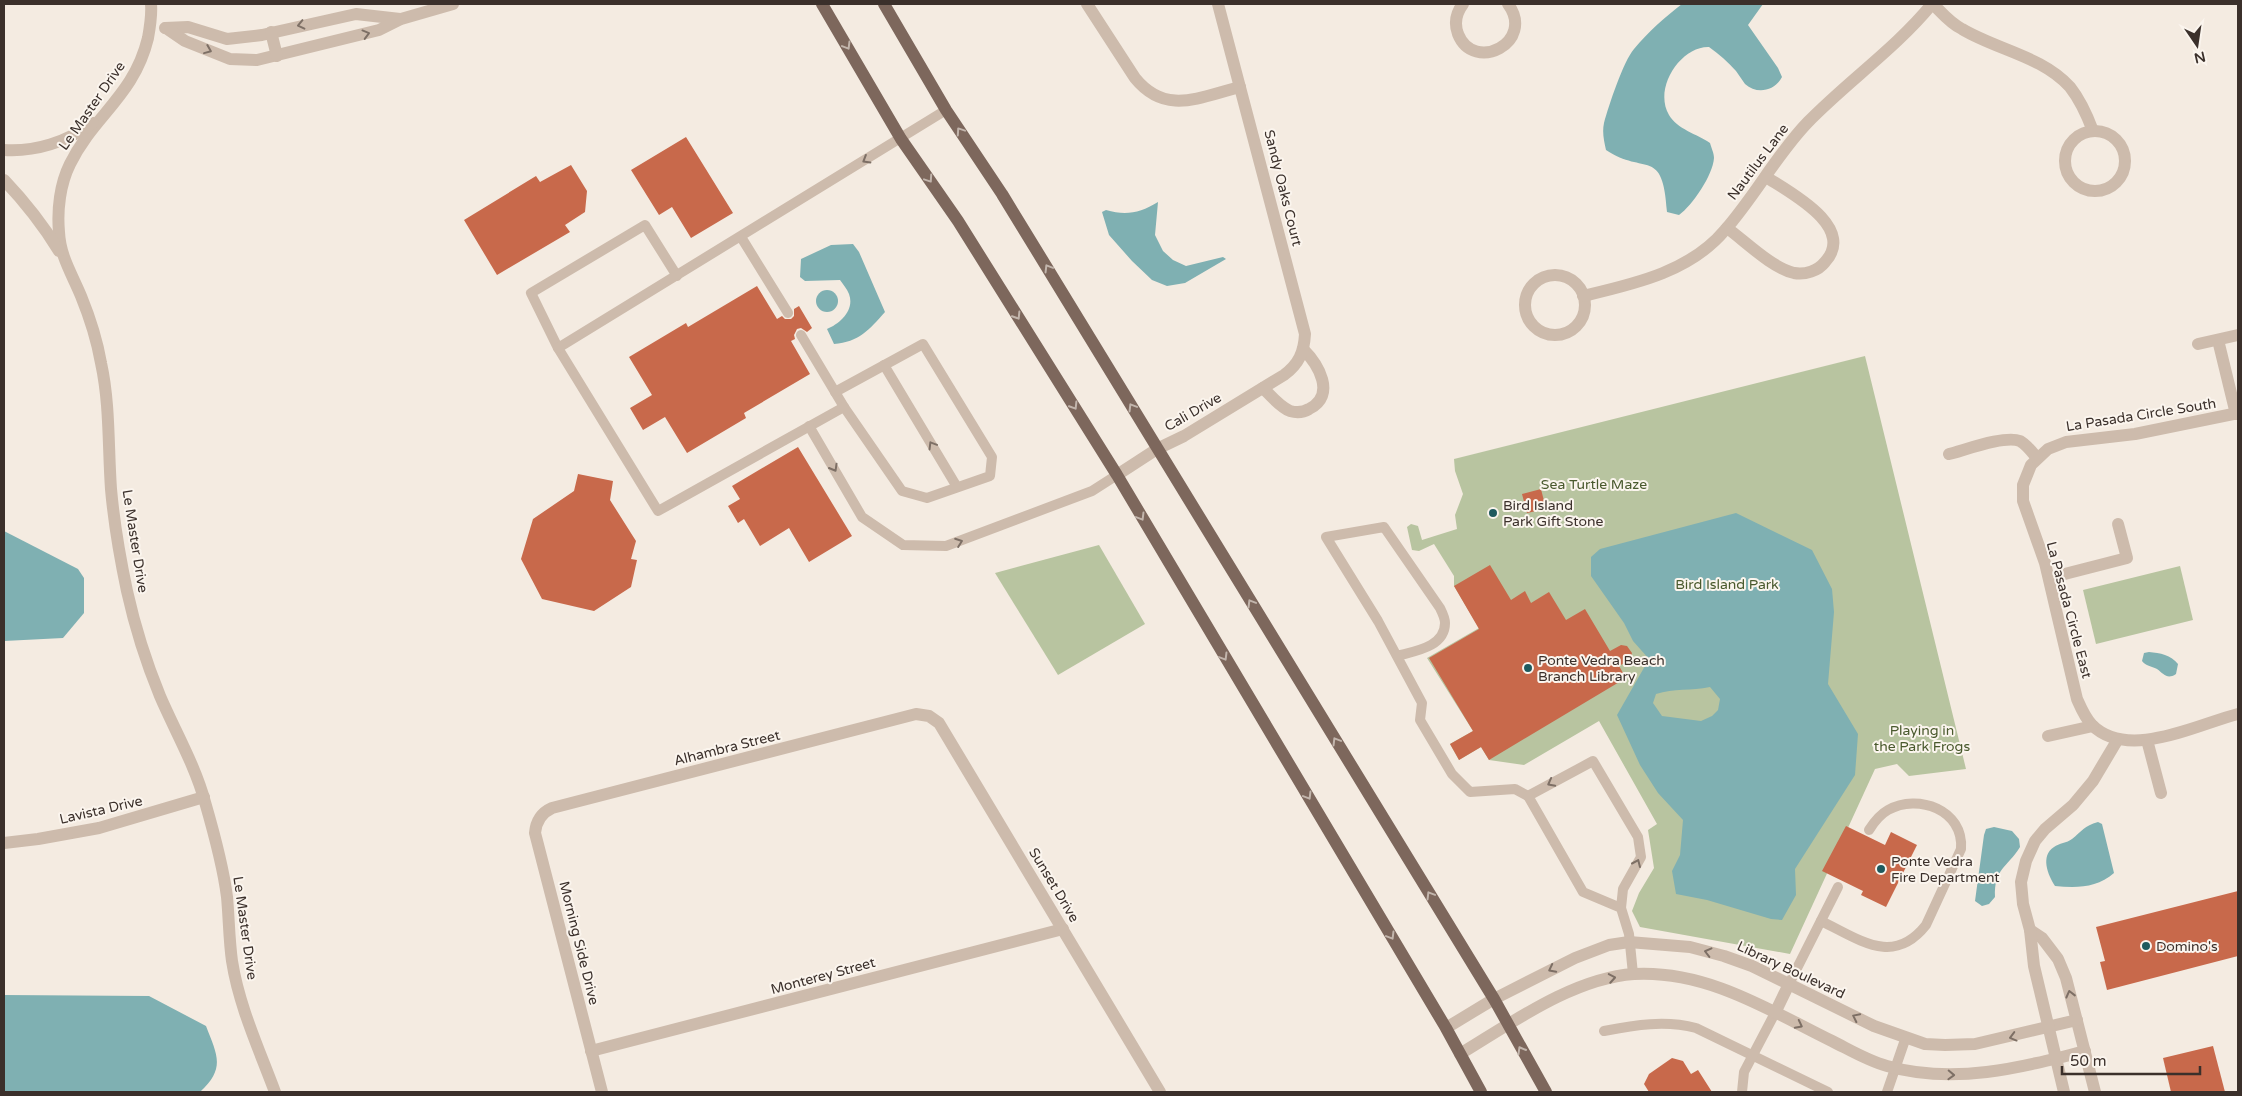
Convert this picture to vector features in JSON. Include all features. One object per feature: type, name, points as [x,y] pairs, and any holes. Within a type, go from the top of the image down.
[{"type":"main road","points":[[822,4],[902,139],[958,221],[1116,475],[1446,1028],[1481,1092]]},
{"type":"main road","points":[[884,4],[946,110],[1002,194],[1494,1000],[1546,1092]]},
{"type":"street","name":"Le Master Drive","points":[[151,4],[150,28],[138,68],[123,94],[84,140],[69,165],[64,181],[59,215],[59,232],[63,258],[81,296],[94,332],[102,363],[107,402],[112,492],[127,592],[142,646],[160,696],[191,763],[204,797],[218,849],[227,897],[233,962],[241,999],[275,1092]]},
{"type":"street","points":[[166,28],[185,41],[230,59],[257,60],[379,30],[401,19],[452,4]]},
{"type":"street","points":[[1087,4],[1135,78],[1143,88],[1155,96],[1169,101],[1183,101],[1240,87]]},
{"type":"street","name":"Sandy Oaks Court","points":[[1218,4],[1305,334],[1303,349]]},
{"type":"street","points":[[1463,4],[1456,21],[1458,34],[1466,46],[1485,52],[1499,49],[1513,35],[1514,16],[1508,4]]},
{"type":"street","name":"Nautilus Lane","points":[[1583,296],[1627,286],[1666,272],[1688,261],[1708,247],[1728,228],[1798,133],[1834,95],[1904,36],[1932,4],[1947,19],[1961,29],[2030,59],[2054,74],[2069,86],[2080,101],[2093,131]]},
{"type":"street","points":[[150,28],[188,27],[227,39],[243,38],[356,14],[401,19]]},
{"type":"street","points":[[271,32],[277,56]]},
{"type":"street","points":[[4,150],[40,147],[61,141],[82,131],[106,113]]},
{"type":"street","points":[[2093,131],[2105,133],[2115,139],[2122,148],[2125,160],[2123,172],[2114,184],[2095,190],[2076,184],[2068,172],[2066,159],[2073,142],[2082,134],[2093,131]]},
{"type":"street","points":[[1728,228],[1776,264],[1793,272],[1811,272],[1826,261],[1833,244],[1828,224],[1806,204],[1766,177]]},
{"type":"street","points":[[4,180],[21,197],[46,229],[63,258]]},
{"type":"street","points":[[1547,276],[1559,276],[1570,280],[1579,288],[1583,296],[1584,310],[1579,323],[1568,332],[1562,334],[1548,334],[1536,328],[1531,323],[1526,310],[1529,291],[1537,282],[1547,276]]},
{"type":"street","points":[[2198,344],[2238,335]]},
{"type":"street","points":[[2218,340],[2237,414]]},
{"type":"street","points":[[1263,388],[1290,411],[1298,412],[1315,406],[1324,392],[1323,383],[1314,361],[1303,349]]},
{"type":"street","name":"Cali Drive","points":[[1116,475],[1284,375],[1294,368],[1303,349]]},
{"type":"street","name":"La Pasada Circle South","points":[[2028,470],[2037,458],[2048,449],[2066,442],[2135,434],[2237,414]]},
{"type":"street","points":[[1949,454],[2007,440],[2018,440],[2026,445],[2037,458]]},
{"type":"street","name":"La Pasada Circle East","points":[[2028,470],[2023,485],[2023,501],[2048,578],[2077,699],[2083,713],[2093,726],[2107,735],[2118,739]]},
{"type":"street","points":[[2048,578],[2127,558],[2118,524]]},
{"type":"street","name":"Sunset Drive","points":[[908,716],[916,714],[929,716],[939,723],[1160,1092]]},
{"type":"street","points":[[2064,1092],[2034,966],[2030,930],[2022,904],[2021,882],[2026,862],[2035,841],[2045,829],[2072,805],[2093,781],[2118,739],[2147,740],[2238,714]]},
{"type":"street","name":"Alhambra Street","points":[[552,808],[908,716]]},
{"type":"street","points":[[2048,736],[2093,726]]},
{"type":"street","points":[[2147,740],[2161,793]]},
{"type":"street","name":"Lavista Drive","points":[[4,843],[99,828],[204,797]]},
{"type":"street","name":"Morning Side Drive","points":[[552,808],[540,816],[535,833],[602,1092]]},
{"type":"street","name":"Monterey Street","points":[[591,1052],[1063,929]]},
{"type":"street","points":[[2030,930],[2042,938],[2058,959],[2066,978],[2095,1092]]},
{"type":"street","name":"Library Boulevard","points":[[1446,1028],[1494,1000],[1575,958],[1609,945],[1629,942],[1690,947],[1724,956],[1752,966],[1874,1026],[1925,1044],[1975,1044],[2077,1020]]},
{"type":"street","points":[[1460,1054],[1574,990],[1601,980],[1633,974],[1662,975],[1697,980],[1732,991],[1852,1052],[1895,1068],[1921,1073],[1955,1076],[1991,1073],[2085,1051]]},
{"type":"street","points":[[1775,1013],[1789,984]]},
{"type":"lane","points":[[558,348],[902,139],[946,110]]},
{"type":"lane","points":[[678,276],[645,225],[531,293],[558,348],[658,511],[844,407]]},
{"type":"lane","points":[[741,236],[788,313]]},
{"type":"lane","points":[[801,335],[835,392],[844,407],[902,491],[926,498],[990,476],[992,457],[923,344],[835,392]]},
{"type":"lane","points":[[884,365],[957,487]]},
{"type":"lane","points":[[809,426],[862,516],[904,545],[946,546],[1092,491],[1116,475]]},
{"type":"lane","points":[[1396,656],[1428,647],[1440,638],[1445,622],[1440,608],[1384,527],[1326,537],[1378,621],[1396,656],[1422,703],[1420,720],[1452,774],[1470,792],[1515,789],[1528,796],[1583,892],[1621,908]]},
{"type":"lane","points":[[1528,796],[1593,761],[1638,837],[1641,857],[1623,890],[1621,908],[1629,934],[1633,974]]},
{"type":"lane","points":[[1821,921],[1874,946],[1885,948],[1897,948],[1907,943],[1918,935],[1926,925],[1961,849],[1962,836],[1958,826],[1946,814],[1931,806],[1914,803],[1888,810],[1879,816],[1869,830]]},
{"type":"lane","points":[[1789,984],[1838,887]]},
{"type":"lane","points":[[1742,1092],[1744,1072],[1775,1013]]},
{"type":"lane","points":[[1604,1031],[1636,1025],[1680,1023],[1696,1028],[1754,1055],[1828,1092]]},
{"type":"lane","points":[[1887,1092],[1906,1037]]},
{"type":"green space","name":"Bird Island Park","points":[[1865,356],[1966,769],[1909,776],[1897,764],[1875,769],[1790,954],[1640,927],[1632,911],[1639,893],[1654,868],[1648,830],[1657,824],[1599,721],[1524,765],[1489,760],[1481,747],[1459,760],[1450,744],[1473,731],[1427,658],[1479,628],[1454,586],[1454,576],[1434,544],[1419,551],[1412,550],[1407,527],[1411,524],[1418,526],[1422,540],[1457,529],[1455,515],[1463,494],[1455,471],[1454,459]]},
{"type":"green space","points":[[1099,545],[1145,624],[1058,675],[995,573]]},
{"type":"green space","points":[[2180,566],[2193,620],[2096,644],[2083,590]]},
{"type":"water","points":[[1682,4],[1763,4],[1748,25],[1778,68],[1782,77],[1775,86],[1765,90],[1755,90],[1745,84],[1730,64],[1709,47],[1689,53],[1672,70],[1667,81],[1665,93],[1665,104],[1669,115],[1682,128],[1710,143],[1714,158],[1710,173],[1701,190],[1690,205],[1679,215],[1667,212],[1665,191],[1656,170],[1606,150],[1603,130],[1613,95],[1630,55],[1663,19]]},
{"type":"water","points":[[1158,202],[1155,235],[1163,251],[1173,260],[1186,266],[1223,257],[1226,259],[1185,283],[1167,286],[1152,280],[1109,235],[1102,212],[1106,210],[1120,213],[1133,212],[1145,209]]},
{"type":"water","points":[[853,244],[859,252],[885,312],[857,338],[834,344],[827,329],[837,324],[845,316],[850,306],[849,294],[840,280],[805,281],[800,277],[801,259],[831,245]]},
{"type":"water","points":[[823,290],[831,290],[838,297],[838,305],[831,312],[823,312],[816,305],[816,297]]},
{"type":"water","points":[[1736,513],[1812,550],[1832,589],[1834,612],[1828,684],[1858,734],[1855,775],[1795,869],[1796,895],[1782,920],[1771,919],[1707,900],[1676,894],[1672,871],[1680,855],[1683,820],[1658,793],[1640,765],[1617,715],[1649,659],[1633,641],[1624,623],[1591,576],[1591,557],[1600,549]],"holes":[[[1710,687],[1720,699],[1718,710],[1712,716],[1701,721],[1662,716],[1653,703],[1656,694]]]},
{"type":"water","points":[[4,531],[78,569],[84,578],[84,613],[63,638],[4,641]]},
{"type":"water","points":[[2149,652],[2172,658],[2178,664],[2176,674],[2168,676],[2144,663],[2142,661],[2144,653]]},
{"type":"water","points":[[2098,822],[2102,824],[2114,873],[2101,882],[2086,886],[2055,886],[2047,866],[2047,855],[2056,846],[2070,840],[2086,827]]},
{"type":"water","points":[[1994,827],[2012,831],[2019,839],[2020,847],[1999,874],[1995,887],[1995,897],[1989,904],[1982,906],[1975,901],[1984,835],[1986,829]]},
{"type":"water","points":[[4,995],[149,996],[206,1026],[216,1053],[216,1068],[213,1076],[200,1092],[4,1092]]},
{"type":"building","points":[[686,137],[733,213],[691,238],[672,207],[659,215],[631,170]]},
{"type":"building","points":[[571,165],[587,191],[585,212],[565,225],[570,232],[497,275],[464,220],[536,176],[540,182]]},
{"type":"building","points":[[757,286],[777,319],[782,316],[785,319],[791,319],[794,316],[794,309],[799,306],[812,328],[807,332],[801,328],[797,329],[794,335],[795,339],[791,341],[810,374],[744,413],[746,418],[687,453],[665,417],[643,430],[630,408],[652,395],[629,357],[686,323],[688,327]]},
{"type":"building","points":[[798,447],[852,536],[809,562],[789,528],[760,546],[744,519],[738,523],[728,506],[740,499],[732,486]]},
{"type":"building","points":[[578,474],[613,481],[610,500],[636,541],[631,559],[637,560],[631,587],[594,611],[542,599],[521,559],[533,519],[574,491]]},
{"type":"building","points":[[1541,489],[1546,509],[1527,513],[1522,494]]},
{"type":"building","name":"Ponte Vedra Beach Branch Library","points":[[1490,565],[1511,600],[1525,591],[1531,603],[1549,592],[1566,620],[1585,609],[1610,651],[1621,645],[1627,646],[1632,653],[1630,660],[1619,666],[1626,678],[1489,760],[1481,747],[1459,760],[1450,744],[1473,731],[1429,658],[1479,629],[1454,586]]},
{"type":"building","points":[[1846,826],[1885,845],[1891,832],[1917,845],[1886,907],[1861,895],[1863,891],[1822,871]]},
{"type":"building","points":[[2238,891],[2238,956],[2107,990],[2100,962],[2105,961],[2096,927]]},
{"type":"building","points":[[2213,1046],[2225,1092],[2171,1092],[2163,1058]]},
{"type":"building","points":[[1672,1058],[1683,1061],[1691,1074],[1698,1070],[1712,1092],[1649,1092],[1644,1084],[1649,1074]]},
{"type":"place","name":"Bird Island Park Gift Stone","points":[[1493,513]]},
{"type":"place","name":"Ponte Vedra Beach Branch Library","points":[[1528,668]]},
{"type":"place","name":"Ponte Vedra Fire Department","points":[[1881,869]]},
{"type":"place","name":"Domino's","points":[[2146,946]]},
{"type":"park label","name":"Sea Turtle Maze","points":[[1594,484]]},
{"type":"park label","name":"Playing in the Park Frogs","points":[[1922,738]]}]
